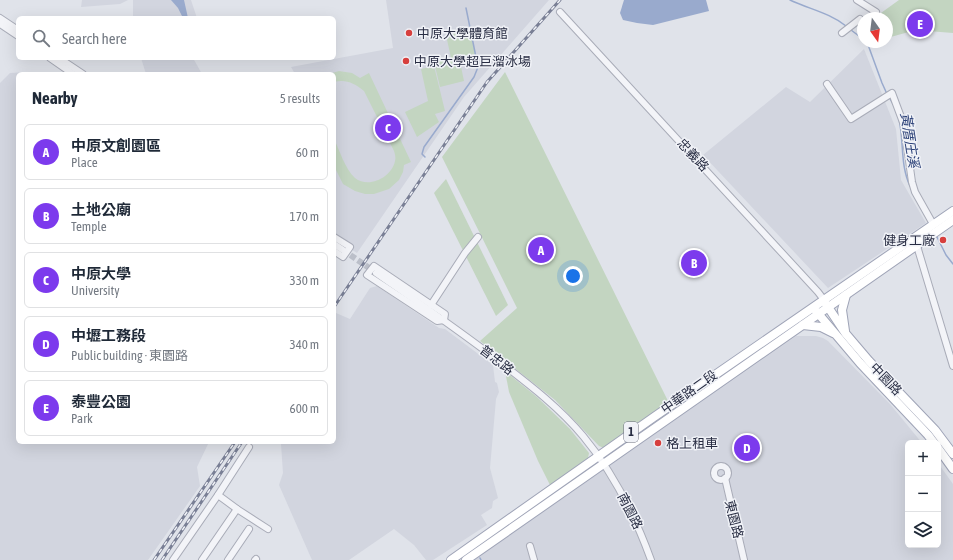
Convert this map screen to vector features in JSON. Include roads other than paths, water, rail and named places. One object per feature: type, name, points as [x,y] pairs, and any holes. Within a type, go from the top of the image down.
[{"type":"main road","name":"中華路二段","points":[[466,560],[917,246],[953,211]]},
{"type":"main road","name":"中華路二段","points":[[451,560],[598,456],[824,300],[933,229],[953,220]]},
{"type":"main road","points":[[846,295],[842,310],[846,334]]},
{"type":"main road","name":"中園路","points":[[824,300],[846,334],[869,361],[935,430],[953,454]]},
{"type":"main road","name":"中園路","points":[[814,307],[860,363],[932,440]]},
{"type":"main road","points":[[803,325],[821,327],[836,334]]},
{"type":"main road","points":[[941,452],[953,469]]},
{"type":"street","points":[[857,0],[876,12]]},
{"type":"street","name":"忠義路","points":[[560,12],[824,300]]},
{"type":"street","points":[[0,18],[16,29]]},
{"type":"street","points":[[842,33],[857,22]]},
{"type":"street","points":[[0,24],[16,35]]},
{"type":"street","points":[[53,60],[70,72]]},
{"type":"street","points":[[62,60],[79,72]]},
{"type":"street","points":[[827,84],[851,119],[892,93],[904,125],[912,182],[933,229]]},
{"type":"street","points":[[431,305],[465,253],[478,237]]},
{"type":"street","points":[[336,238],[350,247],[343,257],[336,252]]},
{"type":"street","points":[[336,245],[343,250]]},
{"type":"street","points":[[917,246],[953,366]]},
{"type":"street","points":[[374,266],[431,305],[445,314],[444,320],[437,321],[367,275],[374,266]]},
{"type":"street","name":"普忠路","points":[[376,273],[444,320],[537,391],[583,436],[604,464]]},
{"type":"street","points":[[173,560],[249,447]]},
{"type":"street","name":"南園路","points":[[604,464],[630,508],[642,534],[651,560]]},
{"type":"street","name":"東園路","points":[[725,478],[744,560]]},
{"type":"street","points":[[218,494],[237,509],[268,529]]},
{"type":"street","points":[[202,560],[237,509]]},
{"type":"street","points":[[228,560],[249,529]]},
{"type":"street","points":[[530,546],[534,560]]},
{"type":"water","points":[[171,0],[184,0],[188,16],[182,16],[178,8]]},
{"type":"water","points":[[624,0],[706,0],[709,11],[653,25],[637,23],[623,20],[620,13]]},
{"type":"waterway","name":"黃厝庄溪","points":[[790,0],[826,14],[846,26]]},
{"type":"waterway","points":[[425,157],[422,154],[424,147],[474,77],[478,67],[466,8]]},
{"type":"waterway","name":"黃厝庄溪","points":[[851,30],[857,34]]},
{"type":"waterway","name":"黃厝庄溪","points":[[869,48],[887,94]]},
{"type":"waterway","name":"黃厝庄溪","points":[[889,97],[893,104]]},
{"type":"waterway","name":"黃厝庄溪","points":[[899,119],[903,161],[910,186]]},
{"type":"waterway","name":"黃厝庄溪","points":[[936,235],[946,255],[953,264]]},
{"type":"tunnel","points":[[343,250],[375,272]]},
{"type":"railway","points":[[336,304],[487,82],[560,0]]},
{"type":"railway","points":[[154,560],[234,444]]},
{"type":"railway","points":[[162,560],[241,444]]},
{"type":"place","name":"泰豐公園","points":[[920,24]]},
{"type":"place","name":"中原大學體育館","points":[[409,33]]},
{"type":"place","name":"中原大學超巨溜冰場","points":[[406,61]]},
{"type":"place","name":"中原大學","points":[[388,128]]},
{"type":"place","name":"健身工廠","points":[[943,240]]},
{"type":"place","name":"中原文創園區","points":[[541,250]]},
{"type":"place","name":"土地公廟","points":[[694,263]]},
{"type":"place","name":"格上租車","points":[[658,443]]},
{"type":"place","name":"中壢工務段","points":[[747,448]]}]
